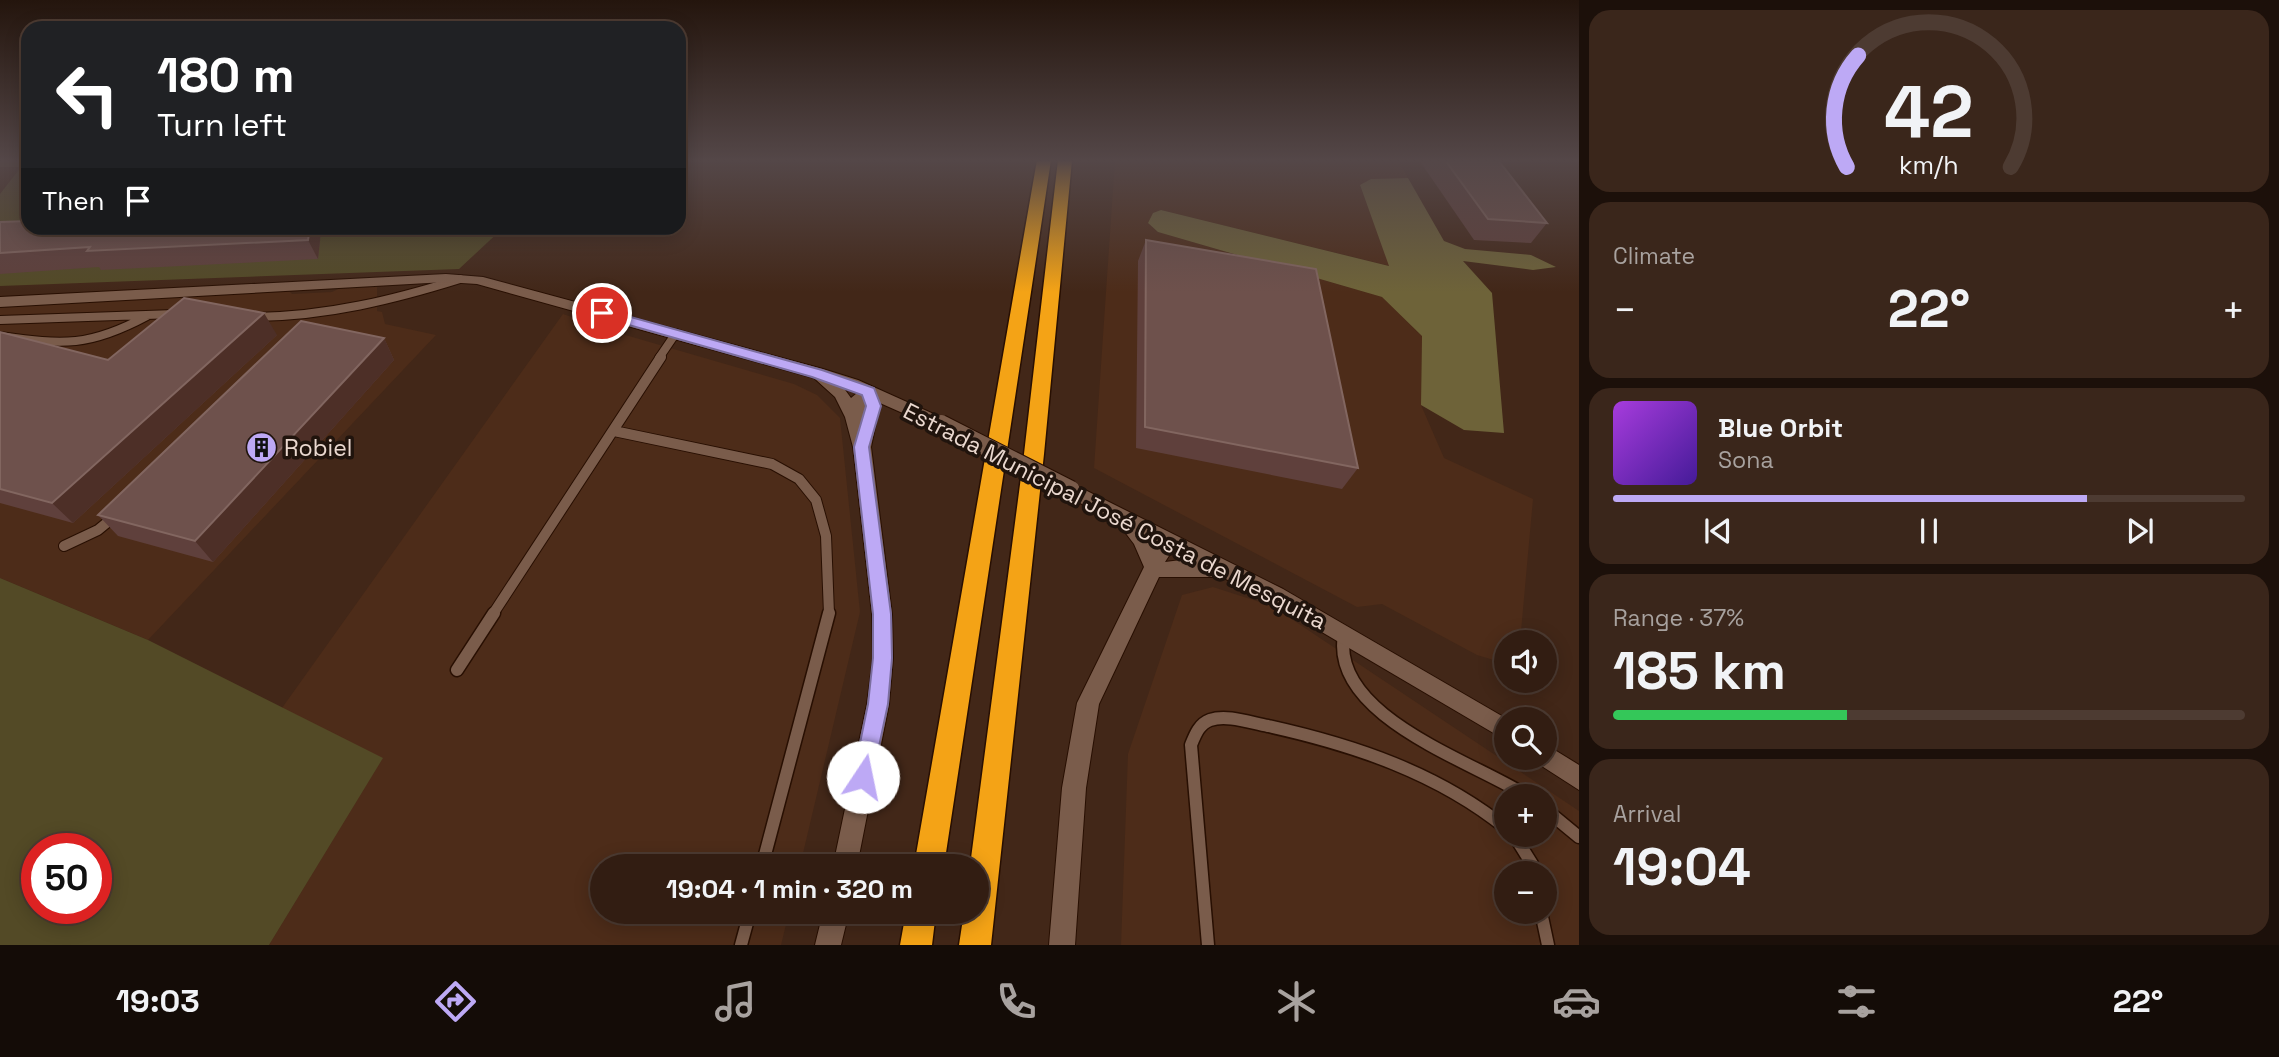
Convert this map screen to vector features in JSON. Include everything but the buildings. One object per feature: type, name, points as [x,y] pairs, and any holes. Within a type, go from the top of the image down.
[{"type":"highway","points":[[931,854],[1037,204]]},
{"type":"highway","points":[[975,945],[1034,454],[1060,204]]},
{"type":"highway","points":[[916,945],[919,924]]},
{"type":"main road","name":"Estrada Municipal José Costa de Mesquita","points":[[0,302],[464,278],[676,332],[817,373],[914,411],[1229,570],[1494,723]]},
{"type":"main road","points":[[817,373],[841,394],[865,438]]},
{"type":"main road","points":[[847,854],[878,704],[883,658],[882,614],[865,438],[873,406],[868,391],[859,401],[853,417]]},
{"type":"main road","points":[[865,438],[882,415],[914,411]]},
{"type":"main road","points":[[1123,516],[1141,540],[1154,573]]},
{"type":"main road","points":[[1062,945],[1074,788],[1088,703],[1154,573],[1176,553],[1172,541]]},
{"type":"main road","points":[[1154,573],[1193,567],[1229,570]]},
{"type":"main road","points":[[1557,763],[1579,779]]},
{"type":"main road","points":[[828,945],[833,924]]},
{"type":"lane","points":[[247,316],[316,316],[370,306],[464,278]]},
{"type":"lane","points":[[0,320],[183,314]]},
{"type":"lane","points":[[0,336],[55,344],[80,344],[116,332],[149,315]]},
{"type":"lane","points":[[306,326],[316,316]]},
{"type":"lane","points":[[457,670],[676,332]]},
{"type":"lane","points":[[614,431],[772,464],[799,479],[816,500],[826,536],[829,613],[765,854]]},
{"type":"lane","points":[[64,546],[98,530],[118,512]]},
{"type":"lane","points":[[1344,635],[1342,657],[1351,680],[1364,700],[1397,725],[1505,784]]},
{"type":"lane","points":[[1208,945],[1191,745],[1196,732],[1205,722],[1218,717],[1265,725],[1399,764],[1494,818]]},
{"type":"lane","points":[[1557,819],[1579,837]]},
{"type":"lane","points":[[741,945],[747,924]]},
{"type":"lane","points":[[1544,924],[1549,945]]},
{"type":"shaded area","points":[[0,204],[21,204],[21,235],[495,235],[459,269],[0,286]]},
{"type":"shaded area","points":[[1112,204],[1367,204],[1390,266],[1161,210],[1148,223],[1158,232],[1382,297],[1422,336],[1421,405],[1444,458],[1533,499],[1521,630],[1494,630],[1494,660],[1477,655],[1382,604],[1357,607],[1094,468]]},
{"type":"shaded area","points":[[1367,204],[1423,204],[1444,241],[1465,249],[1531,255],[1556,267],[1533,270],[1463,261],[1492,293],[1504,433],[1464,430],[1421,405],[1422,336],[1382,297],[1158,232],[1148,223],[1153,213],[1161,210],[1389,266]]},
{"type":"shaded area","points":[[377,286],[377,311],[382,312],[385,324],[436,335],[148,640],[0,578],[0,306],[289,291],[292,294],[332,292],[340,288]]},
{"type":"shaded area","points":[[563,314],[794,384],[817,395],[840,418],[860,612],[803,854],[590,854],[590,924],[786,924],[781,945],[269,945],[382,759],[282,708]]},
{"type":"shaded area","points":[[0,578],[148,640],[383,758],[269,945],[0,945]]},
{"type":"shaded area","points":[[1213,587],[1272,606],[1494,754],[1494,770],[1518,770],[1539,784],[1494,784],[1494,847],[1557,847],[1557,796],[1579,811],[1579,945],[1121,945],[1128,754],[1182,595]]},
{"type":"place","name":"Robiel","points":[[261,448]]},
{"type":"route","points":[[602,313],[817,373],[868,391],[873,406],[862,447],[882,614],[883,658],[878,704],[863,777]]}]
